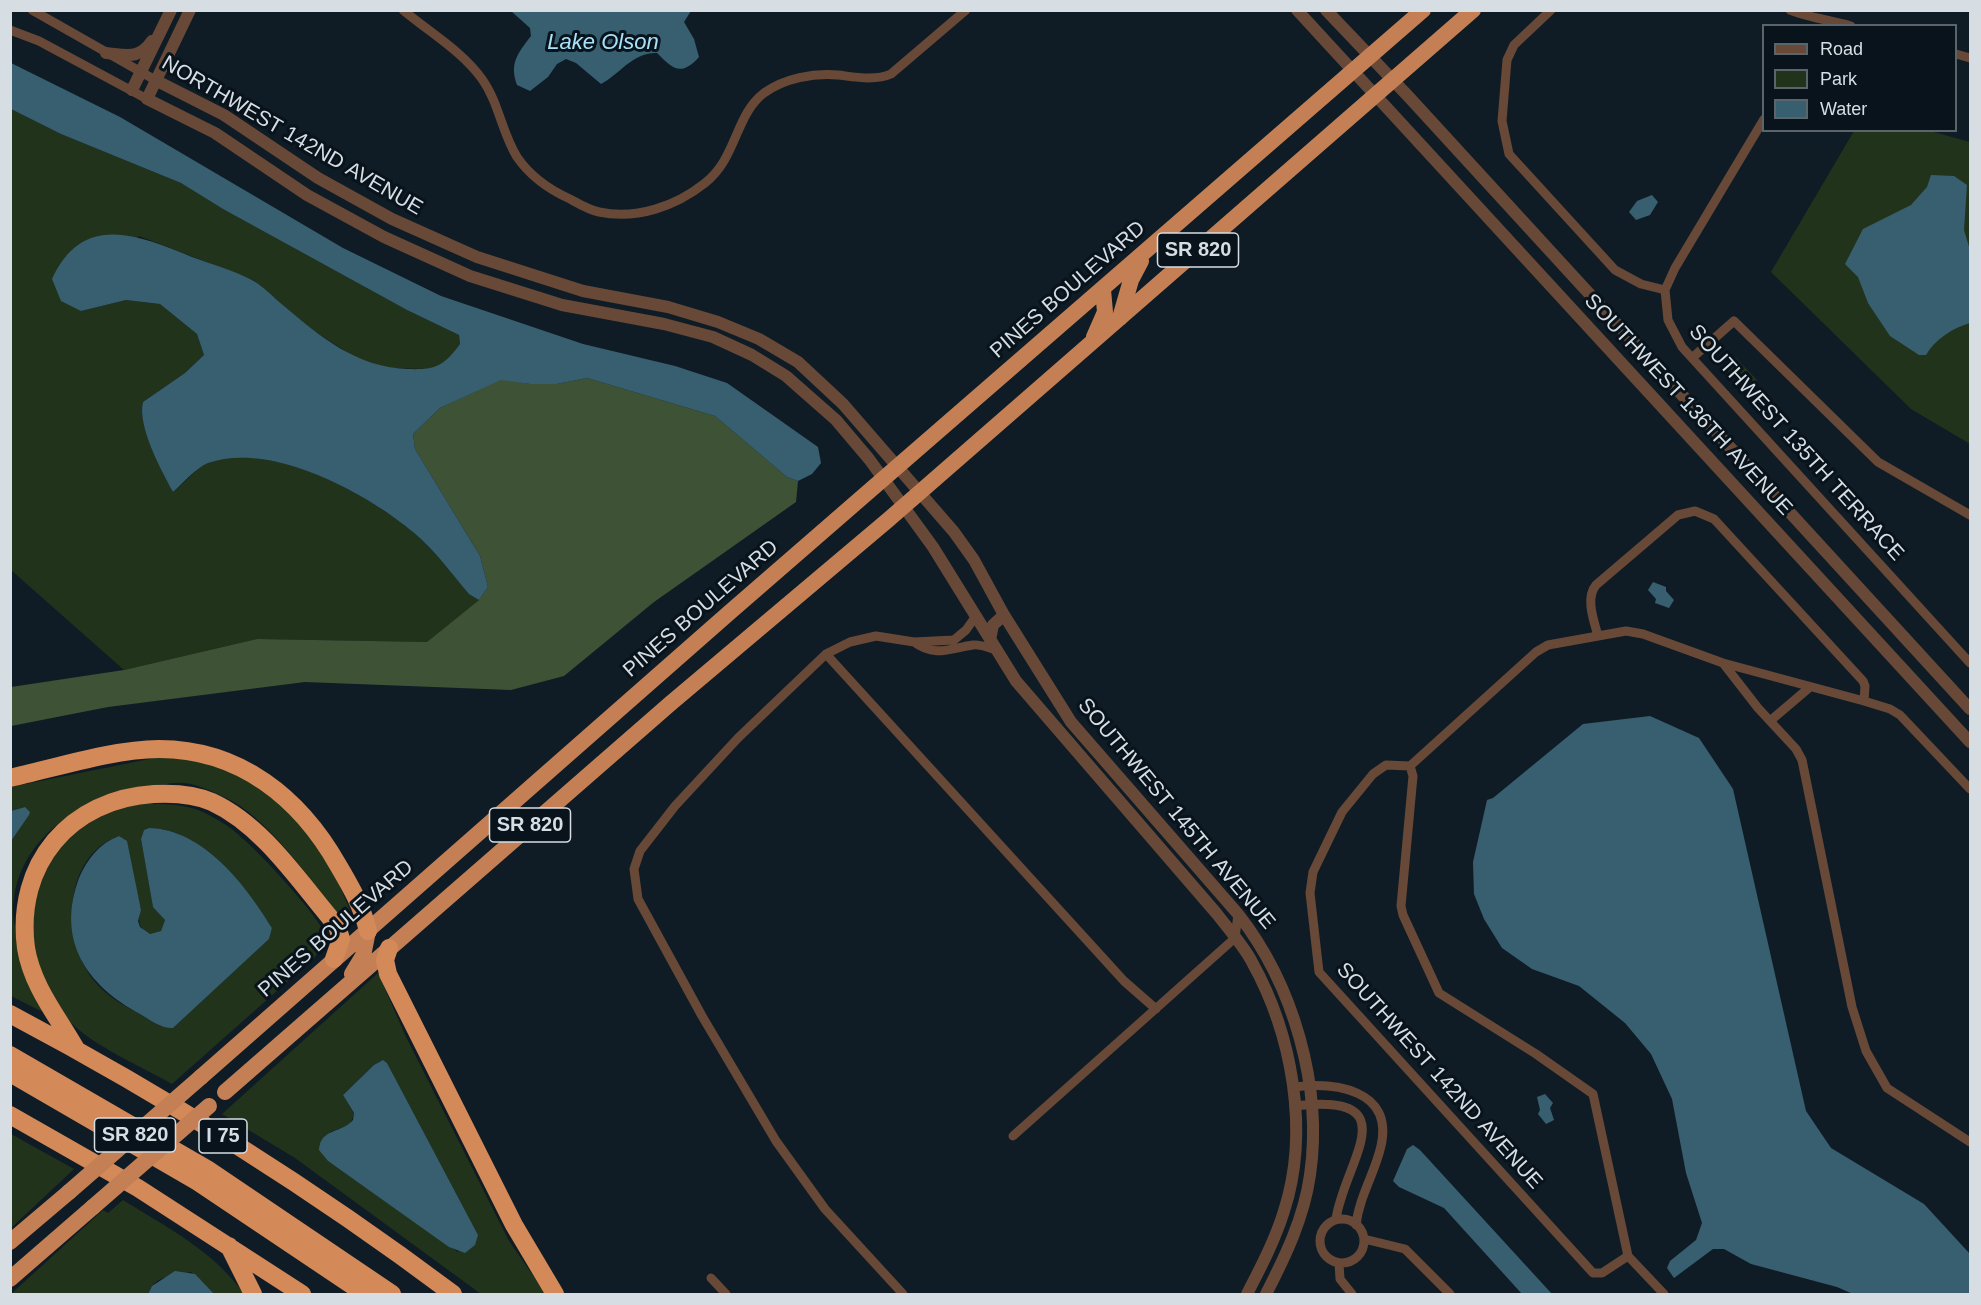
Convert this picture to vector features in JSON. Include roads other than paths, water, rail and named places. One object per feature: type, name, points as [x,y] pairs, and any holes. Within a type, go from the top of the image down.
[{"type":"highway","name":"PINES BOULEVARD","points":[[10,1242],[1423,10]]},
{"type":"highway","name":"SR 820","points":[[225,1092],[671,703],[904,506],[1473,10]]},
{"type":"highway","points":[[1120,318],[1131,280],[1146,252]]},
{"type":"highway","points":[[1092,342],[1105,312],[1103,290]]},
{"type":"highway","points":[[10,778],[147,749],[197,754],[236,766],[284,795],[318,831],[362,906],[368,931],[363,956],[341,990]]},
{"type":"highway","points":[[76,1049],[45,999],[30,963],[25,928],[27,897],[37,867],[62,832],[86,814],[116,800],[145,795],[184,795],[210,801],[235,815],[257,833],[337,926],[341,939],[334,959]]},
{"type":"highway","points":[[389,948],[385,960],[388,974],[514,1225],[555,1294]]},
{"type":"highway","name":"I 75","points":[[10,1014],[76,1049],[257,1157],[453,1294]]},
{"type":"highway","points":[[10,1055],[207,1169],[295,1226],[392,1294]]},
{"type":"highway","points":[[10,1073],[198,1182],[364,1294]]},
{"type":"highway","name":"SR 820","points":[[10,1279],[208,1106]]},
{"type":"highway","points":[[10,1115],[138,1188],[302,1294]]},
{"type":"highway","points":[[229,1246],[253,1294]]},
{"type":"street","name":"NORTHWEST 142ND AVENUE","points":[[24,10],[47,19]]},
{"type":"street","name":"NORTHWEST 142ND AVENUE","points":[[32,10],[141,73],[224,115],[318,178],[383,214],[477,257],[583,291],[668,307],[718,322],[759,339],[798,362],[843,404],[920,491]]},
{"type":"street","points":[[132,90],[171,10]]},
{"type":"street","points":[[147,99],[190,10]]},
{"type":"street","points":[[403,10],[449,46],[480,76],[492,94],[514,153],[527,169],[549,188],[597,212],[605,213],[640,212],[670,205],[705,183],[723,165],[745,116],[763,93],[799,77],[835,75],[883,78],[891,74],[966,10]]},
{"type":"street","name":"SOUTHWEST 136TH AVENUE","points":[[1297,10],[1971,741]]},
{"type":"street","name":"SOUTHWEST 136TH AVENUE","points":[[1326,10],[1394,80],[1971,709]]},
{"type":"street","points":[[1551,10],[1514,45],[1507,60],[1502,121],[1509,154],[1615,270],[1641,284],[1665,290],[1675,268],[1762,122]]},
{"type":"street","points":[[1790,10],[1812,22],[1829,20],[1844,24]]},
{"type":"street","points":[[106,53],[134,56],[140,54],[165,24]]},
{"type":"street","name":"NORTHWEST 142ND AVENUE","points":[[10,28],[215,133],[307,195],[384,237],[470,276],[561,305],[664,324],[713,337],[752,355],[786,376],[812,396],[836,420],[904,506]]},
{"type":"street","name":"SOUTHWEST 135TH TERRACE","points":[[1665,290],[1665,306],[1671,329],[1692,358],[1971,663]]},
{"type":"street","points":[[1692,358],[1734,321],[1878,462],[1971,515]]},
{"type":"street","name":"SOUTHWEST 145TH AVENUE","points":[[920,491],[974,560],[1004,615],[1071,722],[1257,937],[1277,974],[1294,1020],[1310,1085],[1313,1135],[1310,1175],[1301,1214],[1285,1256],[1266,1294]]},
{"type":"street","name":"SOUTHWEST 145TH AVENUE","points":[[904,506],[933,547],[1016,681],[1235,938],[1253,963],[1265,988],[1294,1087],[1296,1136],[1293,1173],[1285,1209],[1271,1249],[1247,1294]]},
{"type":"street","points":[[1598,636],[1591,603],[1592,590],[1678,515],[1695,510],[1714,519],[1863,681],[1865,686],[1863,701]]},
{"type":"street","points":[[914,642],[930,651],[944,652],[974,645],[993,645],[993,626],[1004,615]]},
{"type":"street","points":[[903,1294],[825,1209],[776,1141],[702,1016],[638,899],[634,884],[634,868],[640,851],[652,833],[738,738],[826,654],[850,642],[876,636],[914,642],[954,640],[966,630],[976,616]]},
{"type":"street","points":[[1664,1294],[1628,1256],[1593,1095],[1536,1054],[1439,993],[1401,906],[1413,776],[1410,766],[1536,651],[1548,645],[1626,631],[1643,634],[1722,663],[1890,709],[1899,715],[1971,789]]},
{"type":"street","points":[[826,654],[1124,981],[1156,1009]]},
{"type":"street","points":[[1722,663],[1796,749],[1802,760],[1852,1007],[1866,1051],[1893,1093],[1971,1142]]},
{"type":"street","points":[[1770,721],[1810,687]]},
{"type":"street","name":"SOUTHWEST 142ND AVENUE","points":[[1410,766],[1386,765],[1373,774],[1342,812],[1313,872],[1310,893],[1319,972],[1593,1273],[1607,1270],[1628,1256]]},
{"type":"street","points":[[1013,1136],[1235,938],[1238,914]]},
{"type":"street","points":[[1294,1087],[1327,1084],[1356,1091],[1375,1108],[1380,1119],[1384,1134],[1381,1149],[1357,1209],[1356,1224],[1364,1239],[1361,1255],[1354,1261],[1339,1263],[1326,1256],[1319,1239],[1322,1228],[1336,1219],[1343,1218],[1356,1224]]},
{"type":"street","points":[[1294,1106],[1342,1105],[1356,1116],[1364,1133],[1363,1143],[1338,1201],[1336,1219]]},
{"type":"street","points":[[1364,1239],[1405,1250],[1450,1294]]},
{"type":"street","points":[[1339,1263],[1340,1279],[1352,1294]]},
{"type":"street","points":[[711,1278],[726,1294]]},
{"type":"water","name":"Lake Olson","points":[[511,11],[691,11],[684,22],[694,39],[699,57],[682,69],[673,67],[657,53],[648,54],[634,60],[601,84],[576,63],[566,59],[557,64],[548,77],[530,91],[517,85],[514,64],[531,36],[530,28]]},
{"type":"water","points":[[11,63],[120,117],[343,248],[441,296],[583,344],[675,366],[727,383],[818,447],[821,463],[812,474],[798,481],[787,477],[715,416],[587,378],[557,384],[530,384],[501,380],[440,408],[413,434],[415,449],[480,556],[488,587],[479,600],[469,594],[421,539],[393,517],[344,487],[289,465],[260,459],[233,458],[208,463],[194,472],[173,492],[157,460],[143,423],[143,402],[185,373],[204,355],[197,334],[160,304],[126,300],[81,311],[61,301],[52,279],[65,258],[79,244],[96,237],[113,235],[132,237],[237,273],[260,285],[326,339],[371,363],[407,369],[432,368],[448,358],[460,344],[459,335],[407,310],[223,209],[181,183],[61,134],[11,109]]},
{"type":"water","points":[[1931,175],[1954,176],[1967,185],[1964,230],[1970,250],[1970,323],[1945,335],[1926,355],[1919,355],[1890,336],[1868,303],[1858,277],[1845,264],[1863,229],[1911,205],[1927,187]]},
{"type":"water","points":[[1652,195],[1658,202],[1650,215],[1636,220],[1629,212],[1637,201]]},
{"type":"water","points":[[1653,582],[1666,587],[1666,591],[1674,600],[1669,608],[1655,603],[1656,599],[1648,590]]},
{"type":"water","points":[[1650,716],[1699,738],[1733,789],[1806,1111],[1831,1148],[1924,1204],[1970,1254],[1970,1294],[1853,1294],[1837,1287],[1751,1264],[1724,1249],[1713,1249],[1674,1278],[1667,1268],[1670,1261],[1696,1240],[1702,1223],[1686,1173],[1672,1099],[1651,1054],[1625,1023],[1579,986],[1532,969],[1502,948],[1484,919],[1474,894],[1473,862],[1487,800],[1493,798],[1583,724]]},
{"type":"water","points":[[25,807],[30,812],[29,815],[11,841],[11,811]]},
{"type":"water","points":[[149,828],[169,831],[187,838],[221,862],[249,894],[272,928],[269,939],[173,1028],[152,1021],[104,989],[91,975],[81,958],[74,941],[71,921],[73,900],[82,871],[100,847],[119,836],[127,841],[141,910],[138,921],[140,927],[150,934],[161,931],[165,920],[153,907],[141,839],[144,830]]},
{"type":"water","points":[[383,1060],[387,1063],[478,1235],[475,1245],[465,1253],[449,1247],[328,1161],[319,1150],[323,1138],[353,1120],[354,1113],[343,1095],[374,1065]]},
{"type":"water","points":[[1545,1094],[1553,1103],[1550,1108],[1554,1120],[1546,1124],[1538,1114],[1540,1110],[1537,1097]]},
{"type":"water","points":[[1413,1145],[1552,1294],[1522,1294],[1444,1208],[1399,1187],[1393,1181],[1407,1149]]},
{"type":"water","points":[[175,1271],[195,1274],[214,1294],[148,1294],[152,1286]]}]
